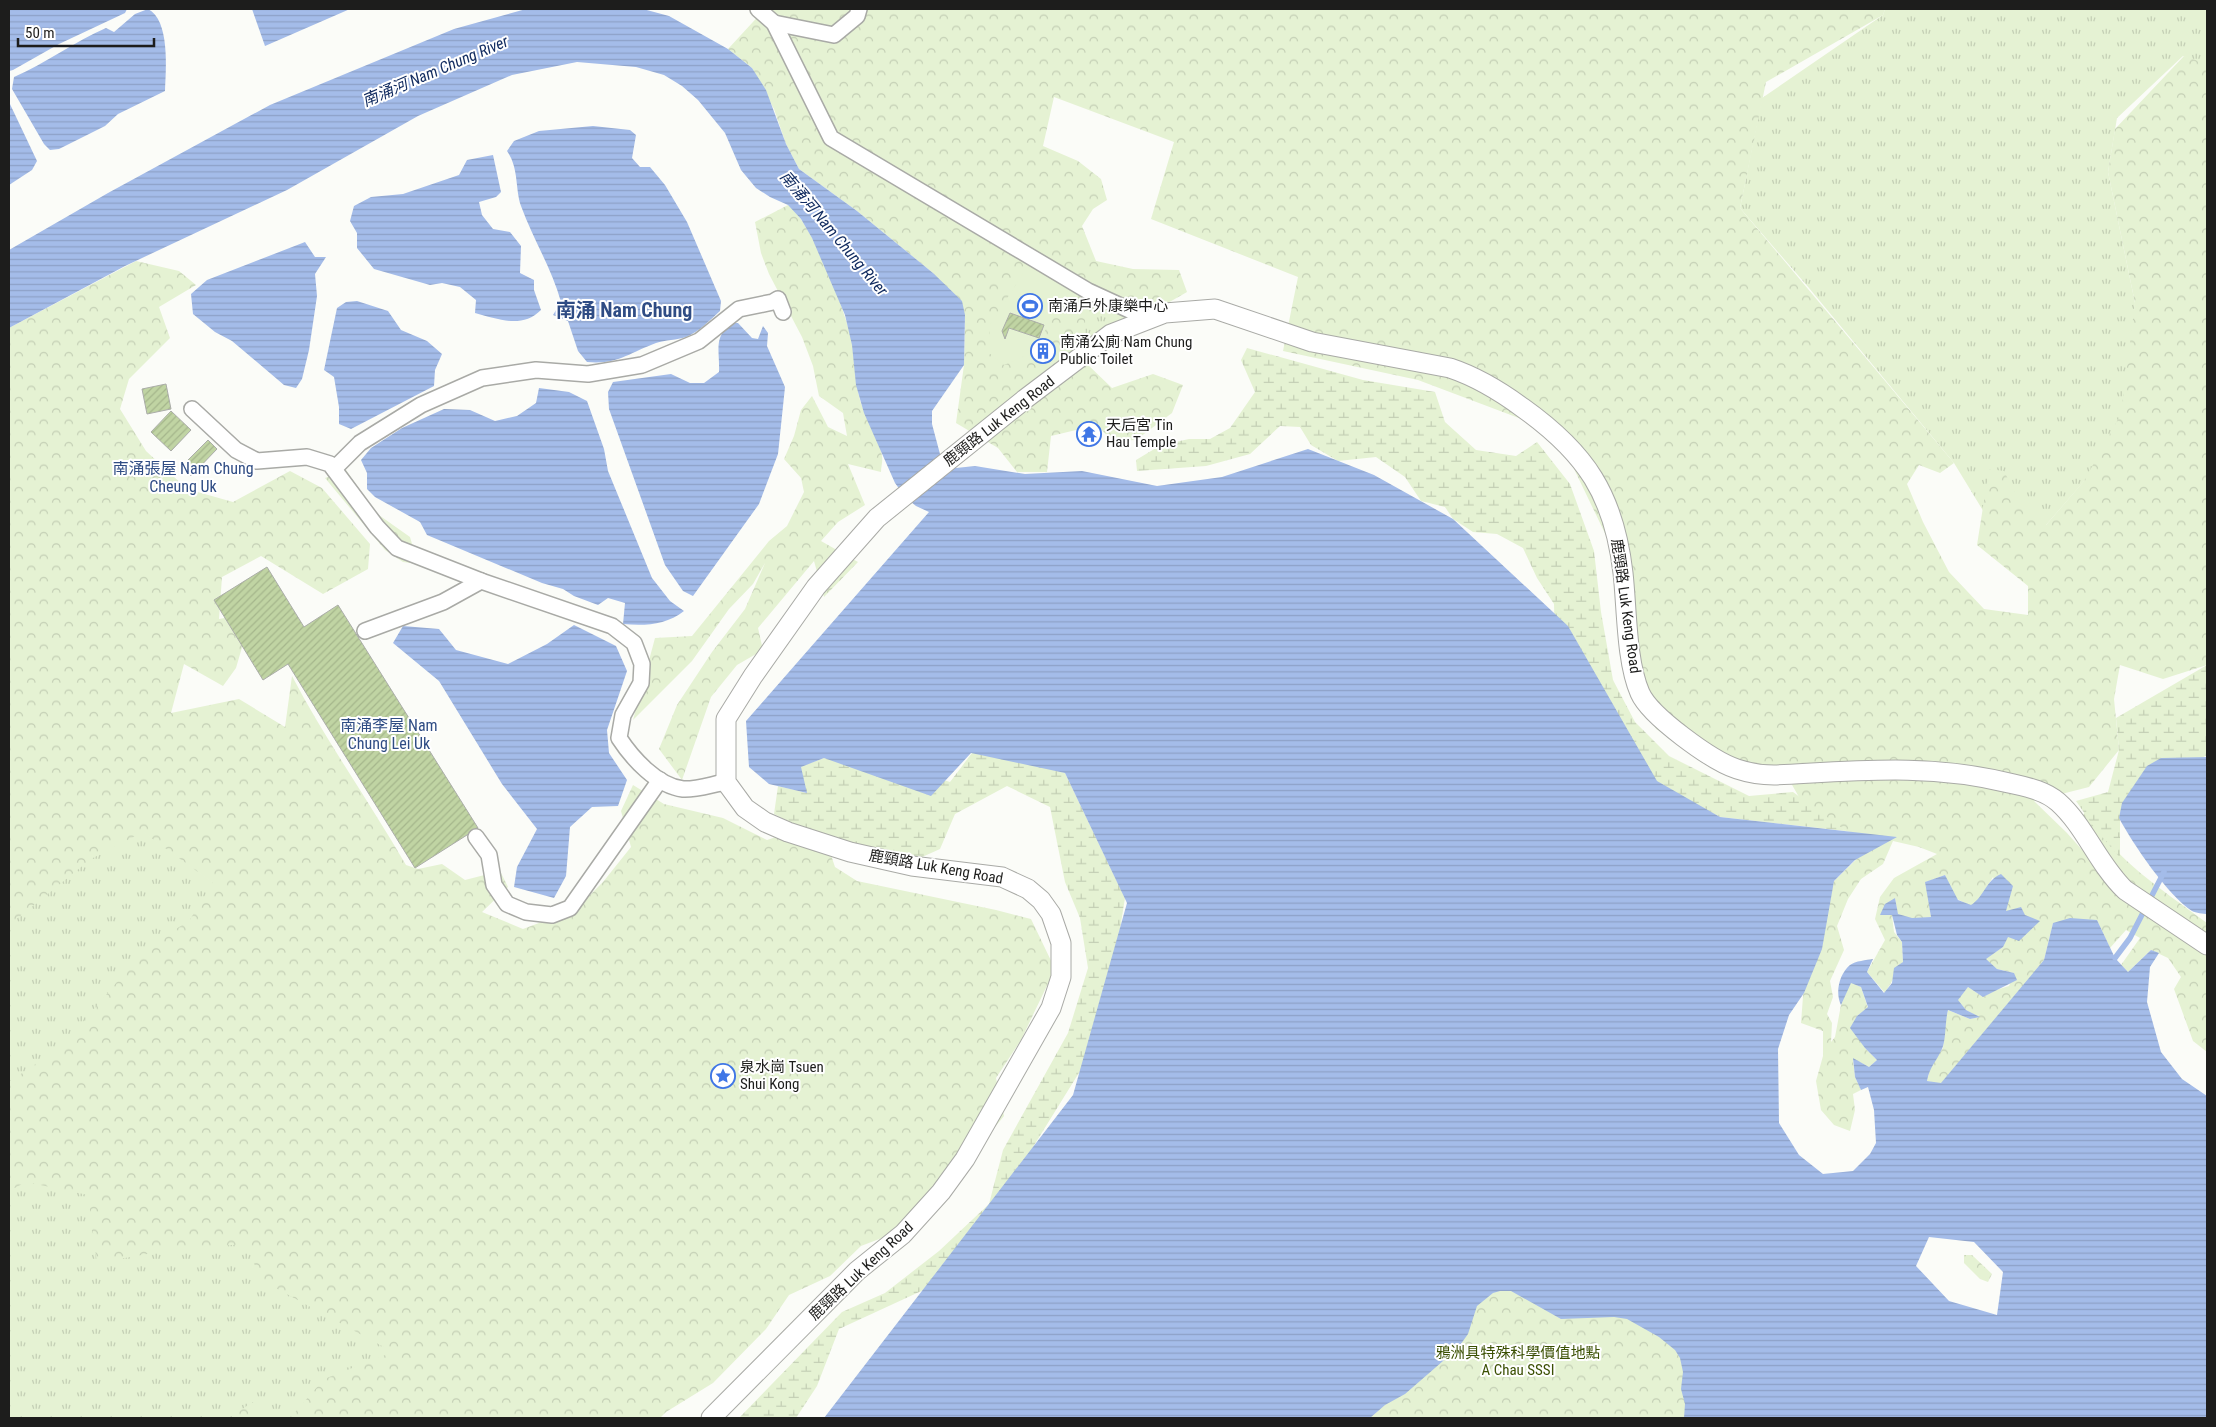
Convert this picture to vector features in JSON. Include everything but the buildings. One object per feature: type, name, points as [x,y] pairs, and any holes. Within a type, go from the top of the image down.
[{"type":"street","points":[[758,9],[774,23],[831,138],[1088,292],[1148,319]]},
{"type":"street","points":[[774,23],[834,35],[857,16],[859,9]]},
{"type":"street","points":[[334,469],[360,443],[421,404],[482,378],[536,370],[588,374],[642,365],[699,341],[739,309],[774,302],[778,298],[783,312]]},
{"type":"street","name":"鹿頸路 Luk Keng Road","points":[[711,1418],[857,1271],[903,1234],[950,1182],[1051,1008],[1059,987],[1062,967],[1061,943],[1051,914],[1041,900],[1019,884],[993,876],[888,861],[788,832],[765,822],[745,808],[726,782],[726,719],[753,676],[816,587],[877,518],[1025,399],[1111,334],[1164,313],[1216,309],[1312,342],[1450,368],[1499,391],[1536,417],[1566,444],[1584,463],[1600,488],[1611,516],[1618,543],[1631,654],[1637,685],[1647,704],[1662,720],[1718,761],[1736,769],[1756,773],[1774,775],[1886,769],[1941,771],[1990,778],[2042,792],[2064,808],[2114,878],[2125,890],[2207,945]]},
{"type":"street","points":[[192,409],[236,450],[257,460],[307,457],[330,464],[377,528],[397,548],[481,581],[612,626],[634,643],[642,664],[641,683],[623,715],[619,738],[632,758],[660,780],[683,789],[726,782]]},
{"type":"street","points":[[365,631],[443,602],[481,581]]},
{"type":"street","points":[[476,837],[489,855],[494,885],[507,904],[526,912],[552,915],[570,908],[660,780]]},
{"type":"green space","points":[[765,9],[1885,9],[1883,15],[1766,82],[1740,208],[1954,463],[1940,473],[1919,465],[1907,484],[1923,522],[1949,572],[1984,609],[2028,615],[2028,586],[1977,545],[1989,469],[2004,471],[2018,499],[2046,525],[2084,481],[2121,414],[2135,303],[2108,172],[2115,129],[2184,56],[2207,64],[2207,665],[2163,679],[2120,665],[2114,699],[2119,750],[2089,787],[2034,801],[2067,833],[2127,900],[2207,956],[2207,1052],[2193,1041],[2174,989],[2181,977],[2168,958],[2151,950],[2128,972],[2121,965],[2140,938],[2126,930],[2110,948],[2097,920],[2053,923],[2044,960],[2023,991],[1941,1084],[1927,1081],[1931,1065],[1943,1048],[1948,1010],[1970,1019],[1979,1017],[1966,1010],[1957,1000],[1968,987],[1983,997],[1993,991],[2009,986],[2014,973],[1997,969],[1985,959],[2003,947],[2006,911],[1993,877],[1979,900],[1971,906],[1955,898],[1945,875],[1926,882],[1931,917],[1916,919],[1898,917],[1895,898],[1880,915],[1892,915],[1894,932],[1902,942],[1903,962],[1885,993],[1867,972],[1885,940],[1875,919],[1880,897],[1894,878],[1937,854],[1919,847],[1893,841],[1883,864],[1861,879],[1848,899],[1837,926],[1844,950],[1830,981],[1833,997],[1827,1014],[1832,1023],[1831,1042],[1835,1037],[1841,1005],[1850,982],[1861,987],[1868,1008],[1857,1016],[1865,1048],[1877,1060],[1869,1067],[1853,1059],[1855,1077],[1861,1090],[1853,1094],[1855,1110],[1850,1131],[1834,1125],[1821,1110],[1816,1081],[1823,1056],[1823,1031],[1801,1023],[1804,983],[1832,883],[1871,845],[1885,839],[1846,831],[1804,806],[1791,783],[1748,781],[1656,729],[1640,694],[1612,548],[1564,448],[1532,423],[1418,380],[1283,351],[1298,277],[1151,219],[1174,142],[1054,97],[1043,146],[1078,161],[1101,179],[1107,200],[1093,209],[1082,226],[1096,261],[1133,269],[1179,270],[1187,292],[1140,319],[1085,315],[1086,363],[1112,388],[1153,374],[1183,385],[1172,413],[1136,440],[1112,441],[1097,425],[1051,436],[1047,472],[1017,472],[998,448],[956,423],[964,365],[965,315],[933,273],[857,211],[799,169],[786,144],[774,109],[752,68],[728,49]]},
{"type":"green space","points":[[1885,9],[2207,9],[2207,66],[2183,56],[2117,118],[2108,172],[2135,303],[2130,398],[2093,471],[2046,525],[1993,527],[1954,463],[1740,208],[1762,98],[1883,15]]},
{"type":"green space","points":[[788,205],[798,215],[818,249],[844,313],[853,346],[860,400],[881,452],[881,472],[848,464],[865,505],[838,522],[821,541],[858,562],[824,597],[814,561],[758,628],[763,650],[737,665],[711,697],[682,780],[659,749],[677,705],[712,652],[745,609],[765,563],[753,584],[729,609],[692,661],[633,720],[655,638],[692,636],[769,541],[787,526],[804,492],[801,478],[784,459],[794,436],[801,410],[812,396],[828,427],[847,436],[843,413],[819,396],[813,366],[802,337],[769,274],[761,253],[755,222]]},
{"type":"green space","points":[[136,261],[179,271],[196,285],[159,307],[170,338],[129,379],[120,409],[146,451],[187,489],[233,502],[290,471],[322,488],[370,544],[368,569],[323,594],[261,556],[222,577],[219,619],[252,613],[236,668],[223,686],[184,664],[171,713],[239,699],[285,727],[292,676],[319,724],[406,865],[418,869],[442,864],[465,880],[500,871],[508,887],[482,912],[523,929],[576,909],[603,882],[631,847],[621,811],[633,785],[664,804],[723,818],[767,840],[820,822],[835,867],[857,881],[1031,919],[1055,969],[1021,1040],[996,1078],[1004,1116],[963,1166],[921,1223],[861,1246],[830,1276],[789,1295],[766,1329],[713,1383],[666,1412],[660,1418],[290,1418],[324,1379],[393,1352],[261,1280],[246,1244],[175,1249],[97,1263],[88,1195],[26,1182],[9,1191],[9,1082],[65,1044],[146,947],[189,921],[213,883],[143,832],[91,859],[9,925],[9,328]]},
{"type":"green space","name":"南涌戶外康樂中心","points":[[1029,264],[1070,288],[1032,353],[1004,365],[989,353],[990,325]]},
{"type":"green space","points":[[1070,288],[1127,318],[1074,354]]},
{"type":"green space","points":[[1247,348],[1363,380],[1435,392],[1445,422],[1476,450],[1516,456],[1537,442],[1570,484],[1594,551],[1601,612],[1613,680],[1635,722],[1669,756],[1749,796],[1793,792],[1846,831],[1720,817],[1646,780],[1555,641],[1554,604],[1537,578],[1523,548],[1497,534],[1473,532],[1453,519],[1445,507],[1421,501],[1405,477],[1376,457],[1338,461],[1311,445],[1300,427],[1280,426],[1250,454],[1206,466],[1137,471],[1136,460],[1161,445],[1189,439],[1210,439],[1230,428],[1255,392],[1241,360]]},
{"type":"green space","points":[[346,470],[376,513],[410,537],[418,564],[403,562],[385,550],[325,478]]},
{"type":"green space","points":[[2207,665],[2207,756],[2120,812],[2120,858],[2094,827],[2076,801],[2108,792],[2119,750],[2116,718]]},
{"type":"green space","points":[[975,749],[1065,773],[1125,898],[1103,1034],[1033,1147],[1010,1203],[930,1287],[839,1329],[817,1386],[796,1418],[739,1418],[842,1312],[885,1293],[939,1251],[989,1204],[1003,1150],[1068,1033],[1088,968],[1080,918],[1065,882],[1050,807],[1007,786],[955,814],[940,849],[902,866],[826,840],[774,814],[778,786],[807,793],[796,768],[824,758],[925,774],[950,782]]},
{"type":"green space","points":[[9,763],[144,832],[214,883],[408,1340],[331,1418],[9,1418]]},
{"type":"green space","points":[[2085,812],[2111,845],[2126,860],[2207,923],[2207,936],[2146,896],[2115,871],[2080,821]]},
{"type":"green space","points":[[1964,1255],[1972,1255],[1992,1274],[1988,1282],[1980,1279],[1964,1263]]},
{"type":"green space","name":"鴉洲具特殊科學價值地點 A Chau SSSI","points":[[1506,1270],[1626,1312],[1668,1339],[1699,1381],[1697,1418],[1335,1418]]},
{"type":"green space","points":[[253,1402],[265,1418],[234,1418],[239,1411]]},
{"type":"water","points":[[9,9],[127,9],[125,13],[59,44],[9,71]]},
{"type":"water","points":[[148,9],[160,23],[163,34],[166,58],[165,91],[118,114],[105,126],[59,149],[50,150],[44,144],[12,89],[14,77],[106,28],[114,32],[135,14]]},
{"type":"water","points":[[252,9],[350,9],[265,46]]},
{"type":"water","name":"南涌河 Nam Chung River","points":[[526,9],[643,9],[669,16],[728,49],[752,68],[766,90],[786,144],[799,169],[857,211],[933,273],[962,301],[965,315],[964,365],[932,411],[932,424],[940,454],[948,464],[956,468],[975,466],[1025,474],[1082,471],[1157,486],[1222,477],[1308,449],[1374,475],[1453,519],[1568,626],[1657,781],[1720,817],[1897,837],[1855,860],[1834,881],[1822,949],[1804,993],[1789,1015],[1778,1049],[1779,1123],[1799,1155],[1823,1174],[1853,1171],[1870,1154],[1876,1143],[1874,1110],[1868,1087],[1861,1090],[1855,1077],[1853,1058],[1869,1067],[1877,1060],[1850,1028],[1857,1016],[1868,1007],[1861,987],[1851,983],[1841,1005],[1838,989],[1843,973],[1850,965],[1873,959],[1867,972],[1884,993],[1892,983],[1894,968],[1903,962],[1902,942],[1897,935],[1892,915],[1880,915],[1885,904],[1895,898],[1898,914],[1912,918],[1931,917],[1925,882],[1945,875],[1958,900],[1971,905],[1979,898],[1988,884],[2001,874],[2013,886],[2006,911],[2021,907],[2025,915],[2040,921],[2019,941],[2008,937],[2003,947],[1986,959],[1997,969],[2014,973],[2017,980],[1983,997],[1968,987],[1958,1000],[1966,1010],[1980,1017],[1970,1019],[1948,1010],[1943,1045],[1931,1068],[1927,1081],[1941,1083],[2044,960],[2053,923],[2070,918],[2097,920],[2115,958],[2128,972],[2151,950],[2159,953],[2150,967],[2147,1002],[2161,1052],[2182,1079],[2207,1096],[2207,1418],[1684,1418],[1685,1404],[1681,1389],[1683,1372],[1680,1358],[1675,1350],[1659,1337],[1627,1319],[1614,1317],[1561,1319],[1511,1291],[1500,1291],[1493,1293],[1477,1306],[1468,1334],[1458,1348],[1405,1394],[1385,1405],[1370,1418],[824,1418],[1073,1095],[1127,903],[1065,773],[971,753],[931,796],[824,758],[801,767],[807,793],[769,784],[749,767],[746,721],[929,512],[916,506],[906,498],[895,483],[864,413],[856,385],[852,345],[845,315],[812,238],[801,219],[788,205],[756,188],[741,170],[725,133],[698,100],[682,86],[664,75],[636,67],[577,62],[512,75],[418,116],[287,190],[125,266],[9,328],[9,250],[108,193],[270,105],[454,29]],"holes":[[[1929,1237],[1974,1242],[2003,1272],[1997,1315],[1949,1301],[1916,1266]]]},
{"type":"water","points":[[9,102],[37,161],[32,170],[9,185]]},
{"type":"water","points":[[593,126],[630,130],[636,135],[632,158],[640,167],[650,167],[665,185],[687,222],[721,301],[720,311],[691,335],[656,343],[607,362],[587,362],[578,351],[568,321],[553,315],[561,302],[553,278],[521,206],[515,171],[507,151],[514,141],[539,131]]},
{"type":"water","points":[[493,155],[501,192],[496,197],[479,202],[482,215],[493,229],[510,232],[521,246],[520,273],[534,280],[534,290],[541,310],[534,316],[518,321],[501,320],[475,313],[476,300],[460,287],[442,283],[430,285],[374,269],[357,248],[357,233],[350,221],[354,206],[371,197],[403,194],[459,175],[467,160]]},
{"type":"water","points":[[305,242],[315,257],[326,257],[315,274],[317,296],[309,350],[302,379],[296,388],[284,385],[232,341],[215,332],[193,314],[191,294],[207,280]]},
{"type":"water","points":[[357,301],[388,311],[401,330],[427,341],[442,354],[435,370],[434,386],[351,429],[339,424],[339,407],[334,377],[324,370],[337,308],[346,302]]},
{"type":"water","points":[[731,323],[738,323],[752,338],[758,339],[763,326],[768,333],[767,346],[785,387],[778,454],[759,504],[693,596],[683,591],[665,565],[609,409],[608,392],[613,382],[671,374],[690,383],[704,383],[719,372],[718,351],[720,340],[725,329]]},
{"type":"water","points":[[539,388],[569,392],[587,401],[604,449],[608,471],[652,578],[670,601],[684,611],[677,616],[655,624],[623,624],[625,603],[608,598],[598,605],[574,596],[563,589],[542,583],[427,535],[420,522],[375,497],[367,489],[367,473],[361,460],[371,448],[402,428],[444,409],[470,410],[495,421],[517,416],[536,403]]},
{"type":"water","points":[[574,625],[616,646],[627,671],[607,730],[609,753],[627,780],[618,806],[592,807],[570,827],[566,876],[554,898],[514,887],[517,867],[537,829],[502,784],[439,681],[393,643],[403,626],[439,629],[456,650],[508,664],[547,644]]},
{"type":"water","points":[[2207,757],[2207,914],[2192,911],[2172,894],[2142,855],[2119,818],[2122,803],[2147,766],[2161,758]]},
{"type":"waterway","points":[[2115,958],[2130,938],[2164,872]]},
{"type":"place","name":"南涌戶外康樂中心","points":[[1030,306]]},
{"type":"place","name":"南涌公廁 Nam Chung Public Toilet","points":[[1043,351]]},
{"type":"place","name":"天后宮 Tin Hau Temple","points":[[1089,434]]},
{"type":"place","name":"泉水崗 Tsuen Shui Kong","points":[[723,1076]]},
{"type":"district","name":"南涌 Nam Chung","points":[[624,310]]},
{"type":"district","name":"南涌張屋 Nam Chung Cheung Uk","points":[[183,477]]},
{"type":"district","name":"南涌李屋 Nam Chung Lei Uk","points":[[389,734]]}]
